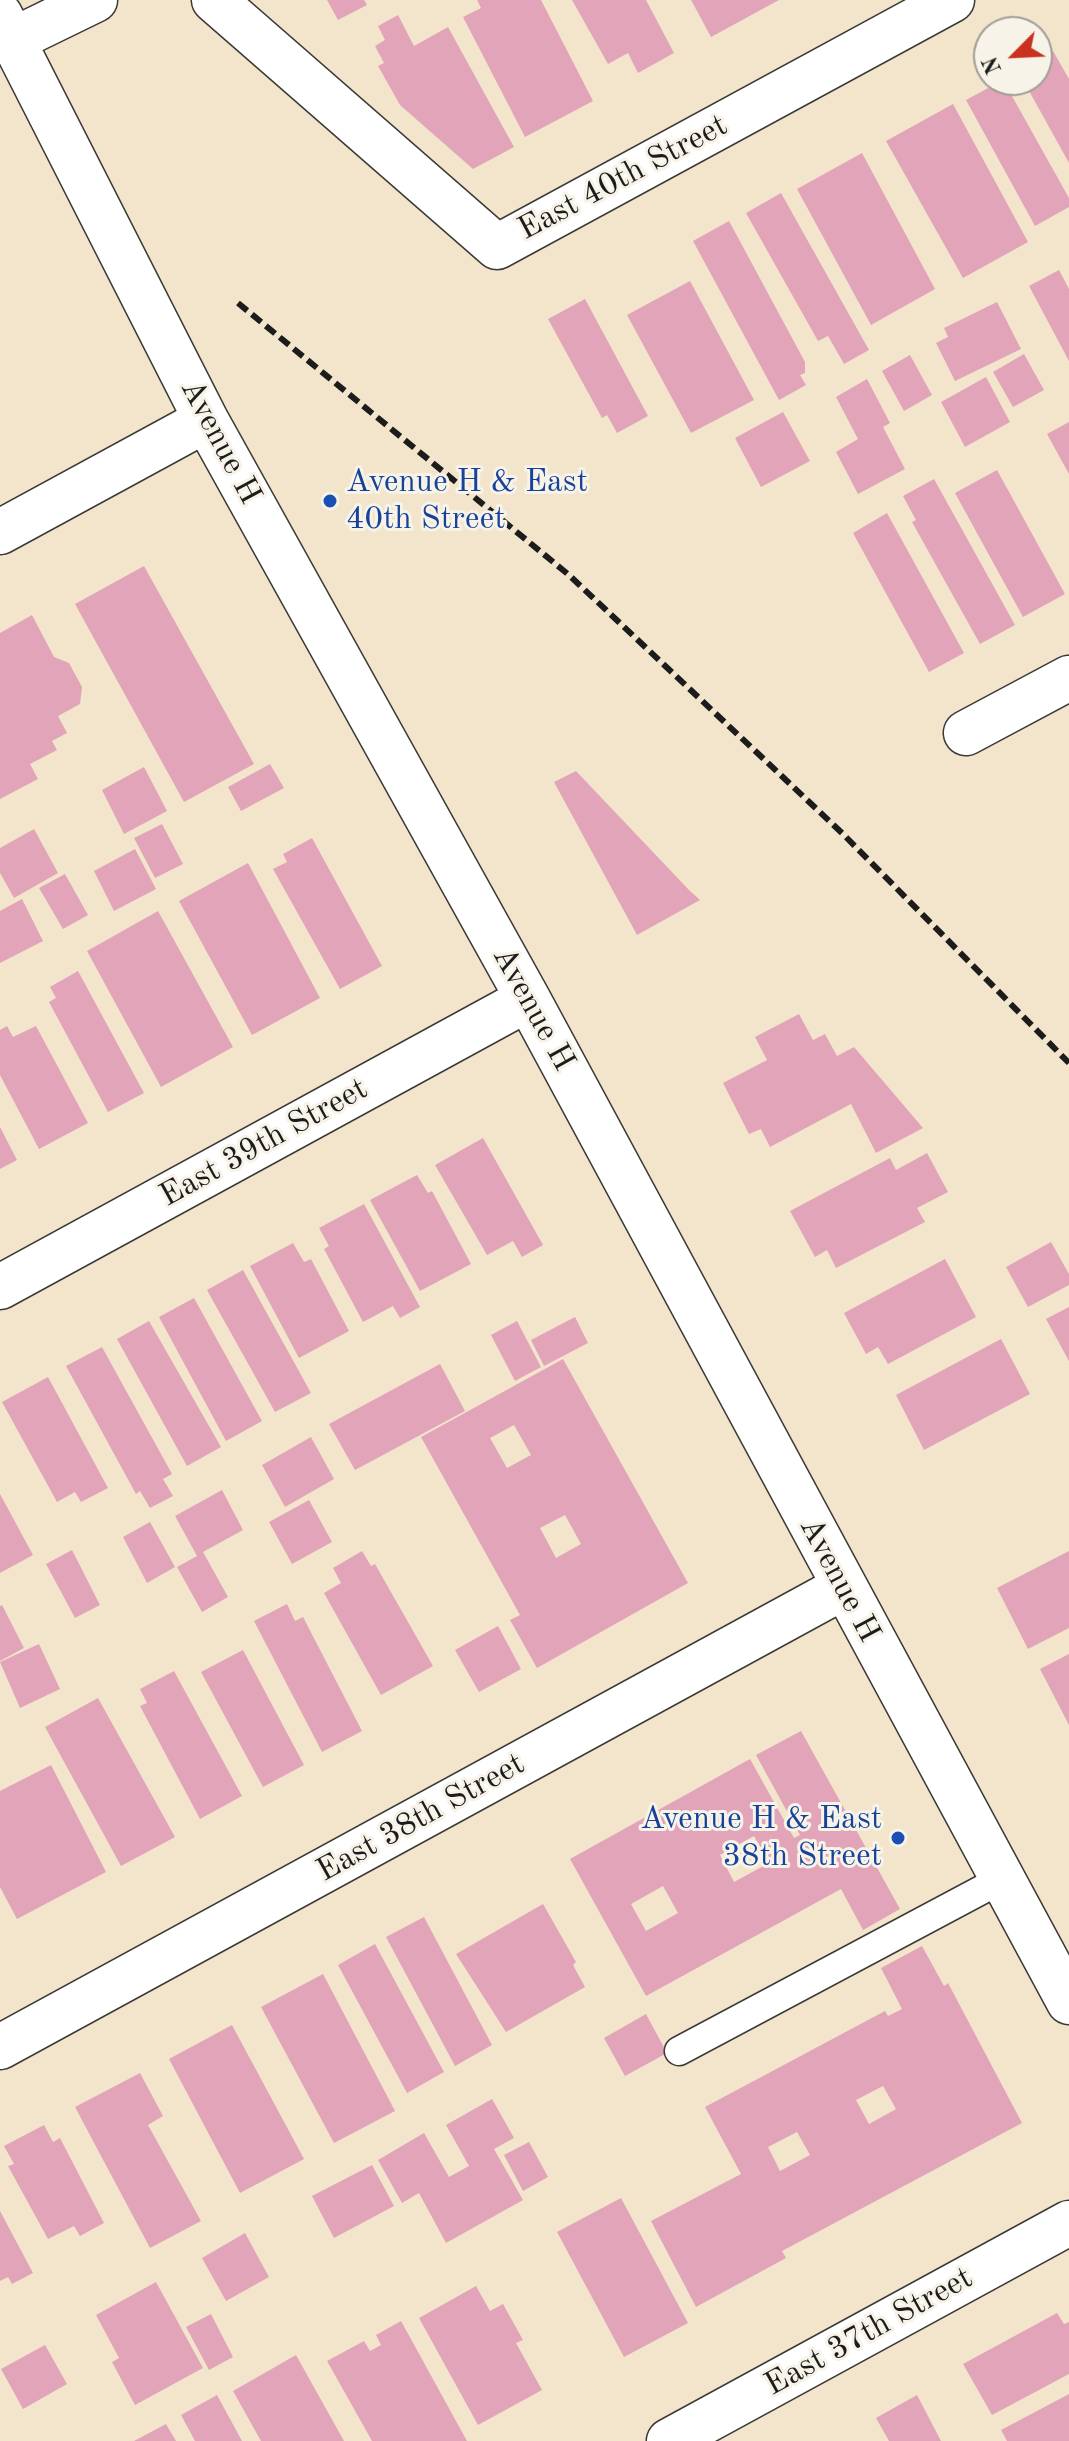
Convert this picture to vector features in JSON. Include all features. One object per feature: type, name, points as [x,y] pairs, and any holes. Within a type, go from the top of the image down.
[{"type":"street","points":[[7,28],[95,0]]},
{"type":"street","name":"East 40th Street","points":[[214,0],[497,247],[952,0]]},
{"type":"street","name":"Avenue H","points":[[7,28],[206,420],[528,999],[842,1588],[1069,2002]]},
{"type":"street","points":[[0,532],[206,420]]},
{"type":"street","points":[[966,733],[1069,678]]},
{"type":"street","name":"East 39th Street","points":[[0,1287],[528,999]]},
{"type":"street","name":"East 38th Street","points":[[0,2047],[842,1588]]},
{"type":"street","name":"East 37th Street","points":[[669,2441],[1069,2223]]},
{"type":"lane","points":[[679,2051],[1002,1879]]},
{"type":"building","points":[[327,0],[364,0],[367,5],[338,20]]},
{"type":"building","points":[[477,0],[541,0],[593,101],[525,137],[463,17],[481,8]]},
{"type":"building","points":[[572,0],[646,0],[674,53],[638,73],[628,53],[608,64]]},
{"type":"building","points":[[691,0],[779,0],[711,37]]},
{"type":"building","points":[[398,15],[414,46],[448,27],[514,147],[473,169],[400,105],[378,66],[384,63],[375,46],[385,40],[378,26]]},
{"type":"building","points":[[1053,51],[1069,79],[1069,163],[1032,96],[1053,96]]},
{"type":"building","points":[[973,96],[1012,96],[1069,198],[1069,207],[1035,226],[966,100]]},
{"type":"building","points":[[953,104],[1028,242],[963,278],[886,141]]},
{"type":"building","points":[[862,153],[935,289],[871,325],[797,189]]},
{"type":"building","points":[[781,193],[869,350],[844,364],[828,336],[818,341],[746,213]]},
{"type":"building","points":[[729,221],[805,362],[805,373],[800,375],[806,385],[779,400],[693,241]]},
{"type":"building","points":[[1059,270],[1069,289],[1069,361],[1029,286]]},
{"type":"building","points":[[690,281],[754,400],[691,433],[627,315]]},
{"type":"building","points":[[585,299],[648,416],[617,433],[607,415],[602,418],[548,319]]},
{"type":"building","points":[[997,302],[1021,349],[955,381],[936,343],[948,337],[944,328]]},
{"type":"building","points":[[1024,354],[1044,390],[1013,407],[993,372]]},
{"type":"building","points":[[910,355],[932,395],[904,411],[882,371]]},
{"type":"building","points":[[986,377],[1010,422],[965,447],[941,402]]},
{"type":"building","points":[[867,379],[890,423],[883,427],[905,469],[858,494],[836,452],[858,439],[836,397]]},
{"type":"building","points":[[783,412],[810,461],[761,487],[735,438]]},
{"type":"building","points":[[1069,422],[1069,474],[1047,434]]},
{"type":"building","points":[[997,470],[1065,594],[1023,617],[955,493]]},
{"type":"building","points":[[934,479],[1015,625],[980,644],[912,522],[916,520],[903,496]]},
{"type":"building","points":[[887,513],[964,653],[929,672],[853,533]]},
{"type":"building","points":[[144,566],[254,764],[184,802],[75,604]]},
{"type":"building","points":[[32,615],[54,657],[69,663],[82,687],[80,704],[58,716],[67,733],[52,741],[57,750],[30,764],[38,779],[0,799],[0,633]]},
{"type":"building","points":[[270,764],[284,788],[241,811],[228,787]]},
{"type":"building","points":[[144,767],[167,811],[124,834],[102,790]]},
{"type":"building","points":[[576,771],[700,900],[637,935],[554,782]]},
{"type":"building","points":[[162,824],[183,864],[155,878],[134,838]]},
{"type":"building","points":[[34,829],[58,873],[14,898],[0,873],[0,848]]},
{"type":"building","points":[[312,838],[382,966],[340,989],[273,869],[287,862],[283,854]]},
{"type":"building","points":[[135,849],[156,889],[114,911],[94,871]]},
{"type":"building","points":[[248,863],[320,998],[252,1035],[179,901]]},
{"type":"building","points":[[65,874],[88,915],[63,929],[39,888]]},
{"type":"building","points":[[22,899],[43,941],[0,963],[0,911]]},
{"type":"building","points":[[158,911],[233,1047],[161,1087],[87,951]]},
{"type":"building","points":[[78,971],[144,1093],[108,1112],[49,1002],[56,998],[50,987]]},
{"type":"building","points":[[799,1014],[813,1040],[825,1034],[837,1056],[854,1047],[923,1128],[876,1153],[851,1104],[770,1147],[761,1129],[749,1134],[723,1083],[767,1060],[755,1037]]},
{"type":"building","points":[[7,1026],[13,1037],[36,1026],[88,1123],[39,1149],[0,1075],[0,1030]]},
{"type":"building","points":[[0,1127],[17,1160],[0,1169]]},
{"type":"building","points":[[483,1138],[543,1245],[522,1257],[513,1241],[487,1255],[435,1165]]},
{"type":"building","points":[[927,1153],[948,1192],[917,1208],[925,1222],[836,1268],[827,1250],[815,1257],[790,1211],[890,1158],[896,1170]]},
{"type":"building","points":[[417,1175],[428,1193],[432,1191],[471,1264],[420,1291],[370,1200]]},
{"type":"building","points":[[364,1204],[420,1307],[400,1318],[393,1306],[363,1322],[324,1249],[329,1246],[319,1228]]},
{"type":"building","points":[[1051,1242],[1069,1274],[1069,1285],[1028,1307],[1006,1267]]},
{"type":"building","points":[[293,1243],[304,1262],[311,1259],[349,1331],[299,1358],[250,1266]]},
{"type":"building","points":[[945,1259],[976,1317],[888,1364],[878,1347],[866,1354],[844,1313]]},
{"type":"building","points":[[243,1270],[311,1393],[275,1412],[207,1290]]},
{"type":"building","points":[[194,1298],[262,1421],[226,1441],[159,1317]]},
{"type":"building","points":[[1069,1307],[1069,1361],[1046,1319]]},
{"type":"building","points":[[575,1317],[588,1343],[544,1366],[531,1340]]},
{"type":"building","points":[[149,1321],[221,1447],[187,1466],[117,1339]]},
{"type":"building","points":[[517,1321],[541,1367],[515,1381],[491,1335]]},
{"type":"building","points":[[1001,1339],[1030,1394],[924,1450],[896,1395]]},
{"type":"building","points":[[102,1347],[172,1474],[163,1479],[173,1496],[150,1508],[140,1491],[136,1494],[66,1366]]},
{"type":"building","points":[[563,1359],[688,1583],[537,1668],[510,1620],[520,1615],[421,1437]],"holes":[[[514,1425],[531,1455],[507,1468],[490,1438]],[[565,1515],[581,1544],[556,1558],[540,1528]]]},
{"type":"building","points":[[440,1364],[465,1411],[355,1470],[329,1424]]},
{"type":"building","points":[[48,1377],[108,1488],[81,1502],[75,1492],[57,1502],[2,1402]]},
{"type":"building","points":[[311,1437],[334,1479],[285,1507],[262,1465]]},
{"type":"building","points":[[222,1490],[243,1530],[203,1552],[228,1597],[202,1612],[177,1567],[197,1556],[175,1516]]},
{"type":"building","points":[[0,1494],[33,1555],[0,1573]]},
{"type":"building","points":[[309,1500],[332,1542],[292,1564],[269,1522]]},
{"type":"building","points":[[150,1522],[175,1567],[147,1583],[123,1537]]},
{"type":"building","points":[[72,1550],[100,1605],[75,1618],[46,1564]]},
{"type":"building","points":[[362,1551],[371,1566],[375,1564],[433,1666],[381,1695],[324,1593],[341,1583],[333,1568]]},
{"type":"building","points":[[1069,1551],[1069,1628],[1028,1649],[997,1588]]},
{"type":"building","points":[[287,1604],[295,1621],[303,1617],[362,1731],[322,1752],[254,1621]]},
{"type":"building","points":[[0,1606],[24,1648],[0,1661]]},
{"type":"building","points":[[498,1626],[521,1669],[479,1692],[455,1650]]},
{"type":"building","points":[[39,1644],[60,1689],[20,1708],[0,1662]]},
{"type":"building","points":[[243,1650],[304,1765],[263,1787],[201,1672]]},
{"type":"building","points":[[1069,1654],[1069,1725],[1040,1669]]},
{"type":"building","points":[[174,1671],[242,1796],[200,1819],[140,1706],[147,1703],[140,1689]]},
{"type":"building","points":[[98,1698],[175,1837],[121,1866],[45,1727]]},
{"type":"building","points":[[801,1731],[900,1909],[863,1930],[841,1889],[646,1996],[570,1859],[750,1759],[794,1838],[800,1835],[756,1755]],"holes":[[[754,1836],[769,1863],[734,1882],[720,1855]],[[663,1886],[678,1913],[646,1931],[631,1904]]]},
{"type":"building","points":[[51,1765],[106,1872],[17,1919],[0,1887],[0,1791]]},
{"type":"building","points":[[543,1904],[576,1962],[573,1965],[585,1987],[506,2032],[456,1954]]},
{"type":"building","points":[[424,1917],[492,2045],[455,2066],[386,1937]]},
{"type":"building","points":[[375,1944],[444,2072],[407,2093],[338,1965]]},
{"type":"building","points":[[922,1946],[944,1986],[948,1983],[1022,2123],[782,2251],[786,2258],[696,2307],[651,2221],[741,2174],[705,2107],[885,2011],[888,2016],[902,2009],[881,1968]],"holes":[[[883,2086],[896,2109],[869,2124],[856,2100]],[[797,2132],[810,2155],[780,2171],[768,2147]]]},
{"type":"building","points":[[323,1974],[395,2111],[334,2143],[261,2007]]},
{"type":"building","points":[[646,2014],[667,2053],[625,2076],[604,2038]]},
{"type":"building","points":[[232,2025],[304,2159],[240,2193],[169,2059]]},
{"type":"building","points":[[140,2073],[163,2116],[148,2125],[201,2221],[150,2248],[75,2107]]},
{"type":"building","points":[[492,2099],[514,2138],[494,2149],[523,2200],[446,2243],[419,2193],[402,2203],[378,2160],[424,2133],[449,2177],[469,2166],[446,2125]]},
{"type":"building","points":[[44,2125],[53,2142],[60,2138],[104,2223],[80,2236],[74,2226],[48,2239],[8,2166],[14,2164],[4,2146]]},
{"type":"building","points":[[529,2142],[548,2177],[523,2191],[504,2155]]},
{"type":"building","points":[[372,2165],[394,2206],[334,2238],[312,2196]]},
{"type":"building","points":[[621,2198],[688,2323],[624,2357],[557,2232]]},
{"type":"building","points":[[0,2211],[33,2273],[12,2284],[8,2277],[0,2281]]},
{"type":"building","points":[[245,2233],[269,2277],[226,2301],[202,2258]]},
{"type":"building","points":[[156,2282],[203,2368],[135,2405],[112,2362],[119,2358],[96,2315]]},
{"type":"building","points":[[476,2286],[490,2311],[503,2304],[523,2340],[516,2343],[542,2390],[478,2425],[419,2318]]},
{"type":"building","points":[[1057,2313],[1064,2324],[1069,2322],[1069,2374],[992,2415],[963,2364]]},
{"type":"building","points":[[211,2314],[233,2357],[209,2370],[186,2327]]},
{"type":"building","points":[[401,2321],[467,2441],[372,2441],[327,2361],[364,2341],[370,2351],[381,2345],[376,2335]]},
{"type":"building","points":[[45,2345],[67,2384],[23,2409],[1,2369]]},
{"type":"building","points":[[296,2355],[344,2441],[261,2441],[233,2391]]},
{"type":"building","points":[[1069,2394],[1069,2441],[1007,2441],[1001,2430]]},
{"type":"building","points":[[217,2395],[242,2441],[195,2441],[181,2415]]},
{"type":"building","points":[[917,2395],[941,2441],[889,2441],[876,2418]]},
{"type":"building","points":[[166,2424],[176,2441],[134,2441]]},
{"type":"railway","points":[[238,303],[569,575],[842,833],[1069,1063]]},
{"type":"place","name":"Avenue H & East 40th Street","points":[[330,501]]},
{"type":"place","name":"Avenue H & East 38th Street","points":[[898,1838]]}]
